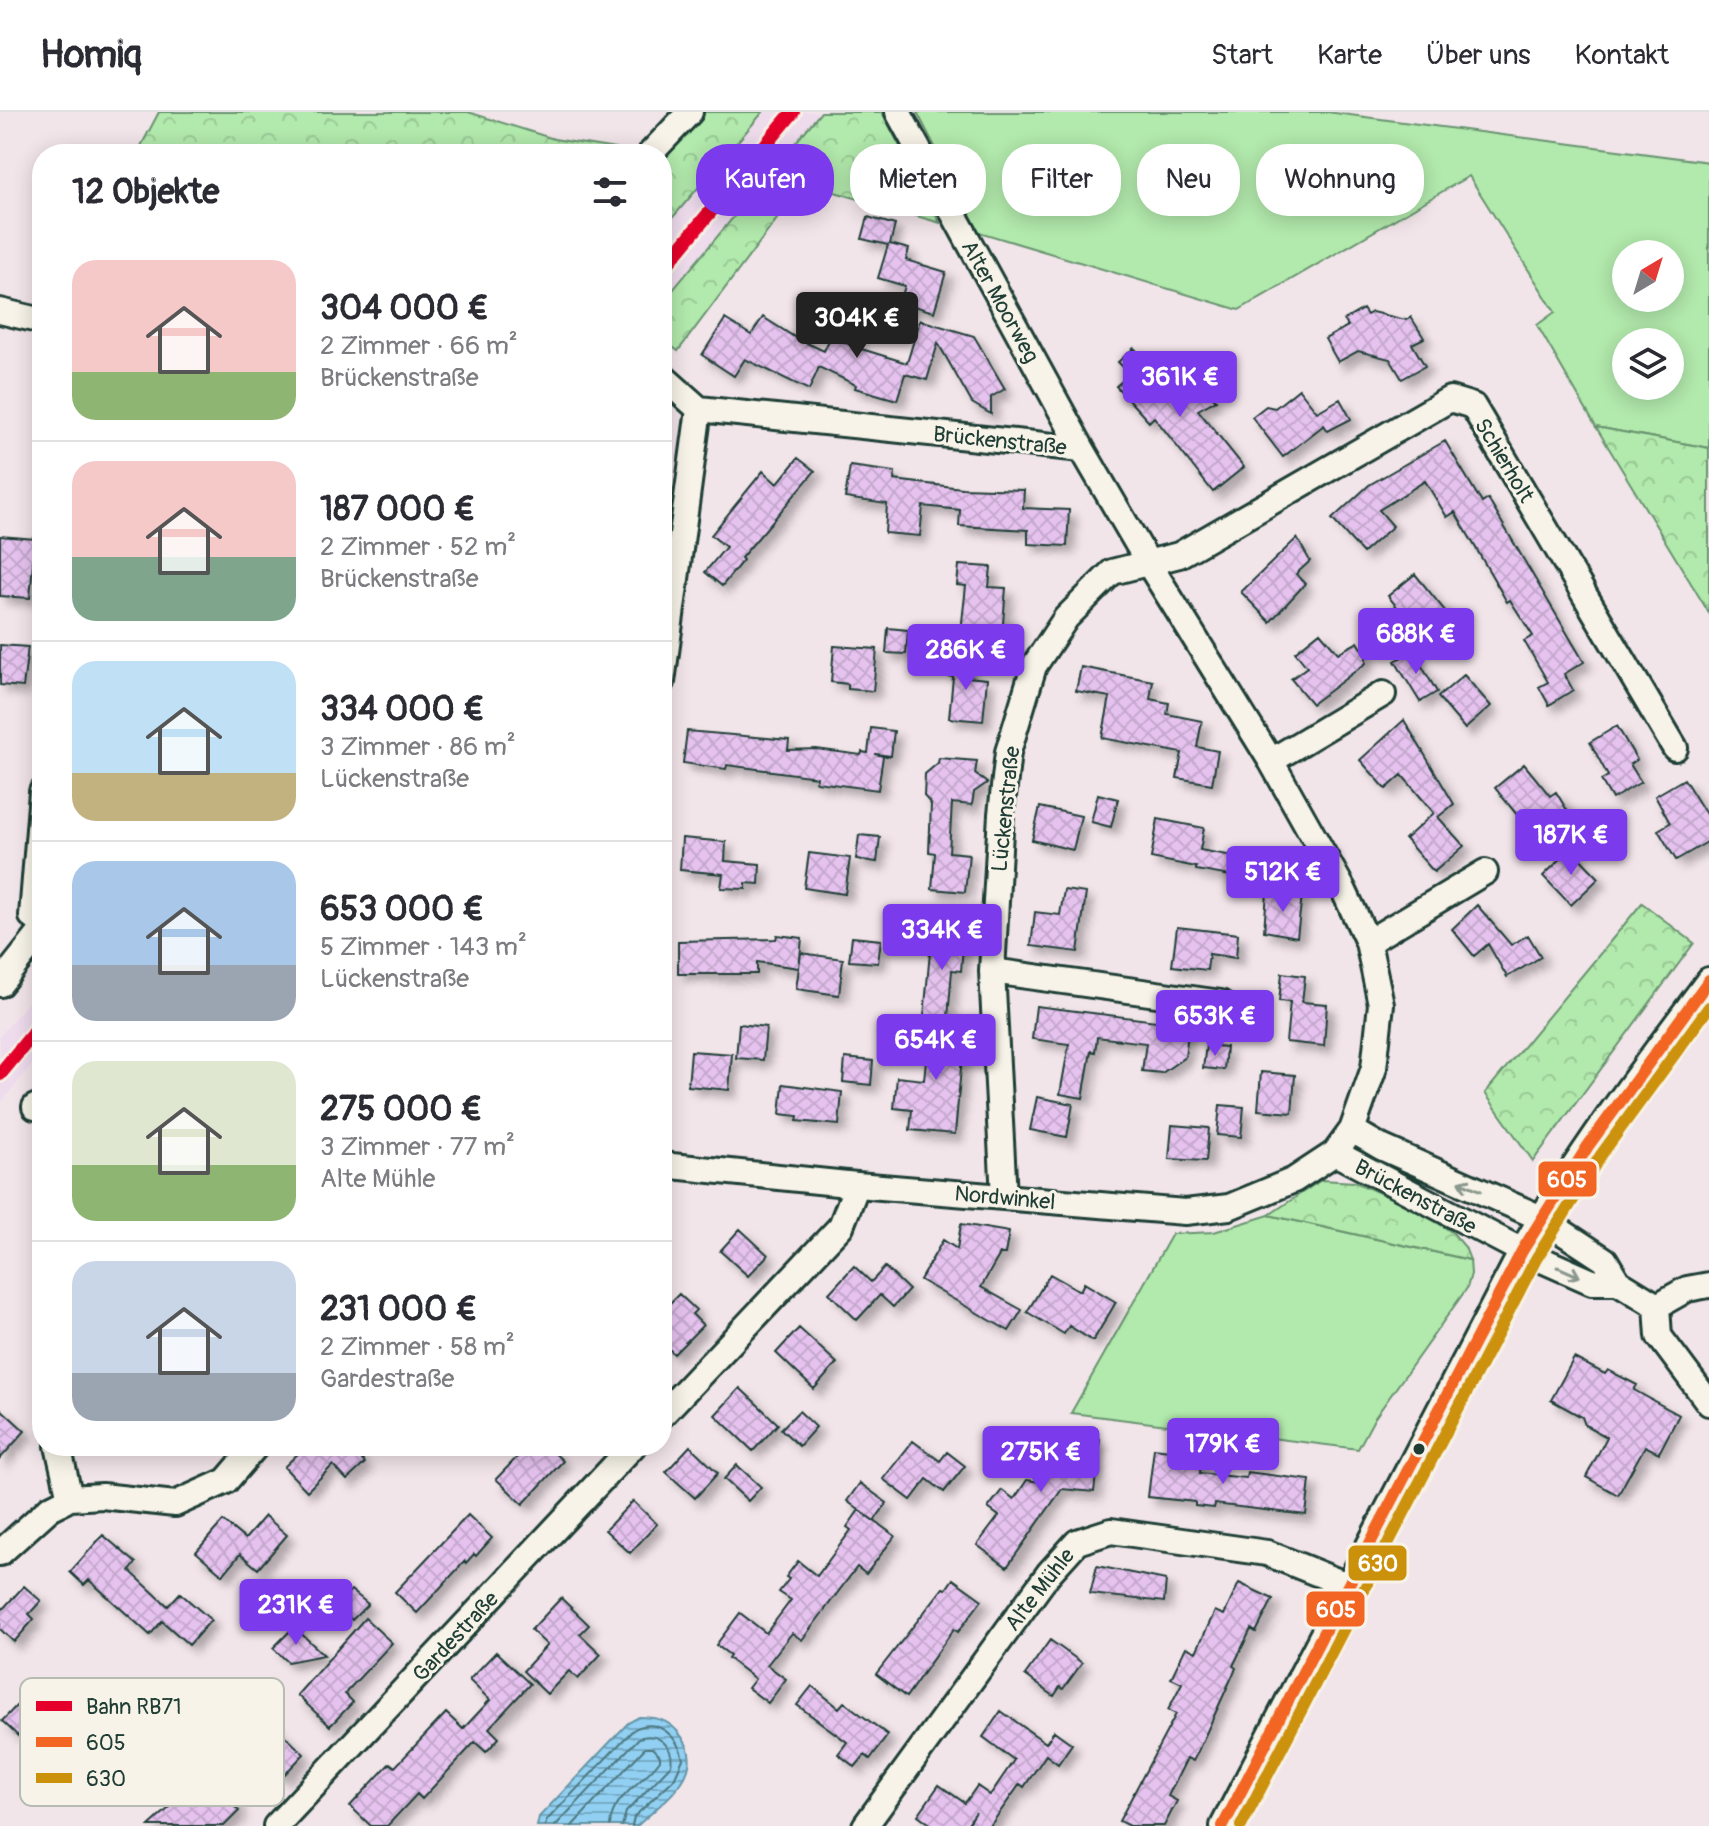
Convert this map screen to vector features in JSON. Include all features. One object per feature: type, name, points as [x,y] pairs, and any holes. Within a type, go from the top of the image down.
[{"type":"street","points":[[660,144],[690,112]]},
{"type":"street","name":"Alter Moorweg","points":[[898,112],[1082,449]]},
{"type":"street","points":[[0,311],[32,319]]},
{"type":"street","points":[[672,385],[699,409],[672,608]]},
{"type":"street","name":"Schierholt","points":[[1149,564],[1179,555],[1450,399],[1473,406],[1675,748]]},
{"type":"street","name":"Brückenstraße","points":[[699,409],[1082,449],[1271,761],[1343,889],[1368,942],[1381,1004],[1374,1068],[1352,1130],[1335,1153],[1522,1251],[1592,1282],[1618,1282]]},
{"type":"street","name":"Lückenstraße","points":[[1004,1197],[992,971],[1001,814],[1008,752],[1034,666],[1066,618],[1112,572],[1149,564]]},
{"type":"street","points":[[1271,761],[1383,694]]},
{"type":"street","points":[[1368,942],[1485,872]]},
{"type":"street","points":[[0,984],[32,944]]},
{"type":"street","points":[[992,971],[1221,1003]]},
{"type":"street","points":[[1223,1826],[1522,1251],[1612,1109],[1709,980]]},
{"type":"street","name":"Brückenstraße","points":[[1352,1130],[1381,1147],[1541,1218],[1605,1260],[1618,1282]]},
{"type":"street","name":"Nordwinkel","points":[[672,1166],[1185,1212],[1229,1207],[1294,1180],[1335,1153]]},
{"type":"street","points":[[672,1404],[841,1226],[857,1185]]},
{"type":"street","points":[[1618,1282],[1657,1306]]},
{"type":"street","points":[[1657,1306],[1687,1289],[1709,1285]]},
{"type":"street","points":[[1657,1306],[1659,1336],[1709,1403]]},
{"type":"street","points":[[60,1456],[70,1498]]},
{"type":"street","points":[[0,1553],[50,1508],[70,1498],[102,1496],[175,1504],[226,1481],[247,1456]]},
{"type":"street","name":"Gardestraße","points":[[276,1826],[624,1456]]},
{"type":"street","name":"Alte Mühle","points":[[865,1826],[1049,1573],[1077,1542],[1111,1531],[1267,1553],[1349,1586]]},
{"type":"shaded area","points":[[763,112],[821,112],[794,144],[736,144]]},
{"type":"shaded area","points":[[696,190],[696,216],[734,216],[672,291],[672,218]]},
{"type":"shaded area","points":[[32,997],[32,1065],[0,1104],[0,1036]]},
{"type":"green space","points":[[159,112],[468,112],[554,139],[585,144],[142,144]]},
{"type":"green space","points":[[704,112],[763,112],[736,144],[696,144],[696,190],[672,218],[672,145]]},
{"type":"green space","points":[[821,112],[882,112],[899,144],[850,144],[850,197],[834,192],[834,144],[794,144]]},
{"type":"green space","points":[[917,112],[1327,112],[1709,162],[1709,448],[1596,427],[1537,325],[1555,312],[1469,176],[1424,202],[1424,144],[1256,144],[1256,216],[1400,216],[1239,310],[979,232],[971,216],[986,216],[986,144],[934,144]]},
{"type":"green space","points":[[734,216],[779,216],[678,351],[672,346],[672,291]]},
{"type":"green space","points":[[916,216],[936,216],[940,223]]},
{"type":"green space","points":[[1596,427],[1709,448],[1709,613]]},
{"type":"green space","points":[[1642,903],[1694,943],[1533,1161],[1485,1093]]},
{"type":"green space","points":[[1321,1180],[1355,1182],[1420,1211],[1453,1233],[1465,1247],[1470,1260],[1269,1215]]},
{"type":"green space","points":[[1269,1215],[1470,1260],[1471,1274],[1467,1288],[1374,1419],[1358,1449],[1071,1413],[1172,1234],[1214,1232]]},
{"type":"water","points":[[639,1717],[655,1718],[670,1724],[687,1746],[690,1759],[687,1772],[671,1795],[637,1826],[537,1826],[539,1817],[628,1723]]},
{"type":"building","points":[[868,217],[895,225],[890,244],[909,249],[906,260],[946,272],[934,312],[900,302],[905,286],[878,278],[888,245],[862,239]]},
{"type":"building","points":[[1363,309],[1367,315],[1372,312],[1406,320],[1411,317],[1424,338],[1412,344],[1425,366],[1402,379],[1390,359],[1358,351],[1338,362],[1325,339],[1348,326],[1344,320]]},
{"type":"building","points":[[763,317],[824,351],[831,336],[907,363],[920,320],[974,336],[1005,389],[991,397],[991,414],[972,403],[938,343],[927,380],[905,374],[897,400],[855,388],[856,385],[819,367],[809,390],[745,359],[734,376],[702,355],[725,319],[751,335]]},
{"type":"building","points":[[1134,348],[1178,396],[1196,379],[1216,400],[1198,410],[1244,467],[1213,492],[1154,417],[1149,422],[1116,386],[1130,374],[1118,362]]},
{"type":"building","points":[[1299,389],[1317,412],[1340,399],[1351,419],[1328,431],[1324,425],[1283,457],[1252,417],[1266,406],[1275,408]]},
{"type":"building","points":[[1445,441],[1482,503],[1488,499],[1584,662],[1564,674],[1573,690],[1549,705],[1539,687],[1548,682],[1524,641],[1533,636],[1510,600],[1507,602],[1455,512],[1447,517],[1425,481],[1379,510],[1393,526],[1363,553],[1332,519],[1369,485]]},
{"type":"building","points":[[798,458],[815,471],[741,558],[743,560],[722,586],[705,572],[726,547],[711,535],[763,471],[777,484]]},
{"type":"building","points":[[850,466],[895,472],[894,480],[962,488],[1024,490],[1023,508],[1069,510],[1067,546],[1028,544],[1028,530],[959,526],[960,510],[923,506],[920,536],[885,533],[887,504],[845,498]]},
{"type":"building","points":[[0,536],[32,539],[30,598],[0,596]]},
{"type":"building","points":[[1297,538],[1310,561],[1296,574],[1305,584],[1270,622],[1241,592]]},
{"type":"building","points":[[959,565],[991,567],[989,587],[1006,588],[1002,635],[961,631],[966,586],[957,585]]},
{"type":"building","points":[[1415,574],[1446,612],[1408,643],[1395,626],[1405,617],[1388,596]]},
{"type":"building","points":[[888,628],[908,630],[906,654],[886,653]]},
{"type":"building","points":[[1320,632],[1338,653],[1358,642],[1366,655],[1366,663],[1312,704],[1291,679],[1307,667],[1295,652]]},
{"type":"building","points":[[0,645],[28,647],[23,687],[0,685]]},
{"type":"building","points":[[834,646],[877,649],[873,691],[848,689],[848,684],[831,682]]},
{"type":"building","points":[[1413,651],[1437,692],[1420,702],[1395,661]]},
{"type":"building","points":[[948,658],[969,660],[967,677],[987,679],[983,721],[949,718],[953,677],[946,676]]},
{"type":"building","points":[[1081,667],[1153,681],[1150,699],[1169,703],[1167,714],[1202,721],[1197,747],[1218,751],[1212,784],[1177,778],[1182,753],[1102,738],[1110,697],[1076,691]]},
{"type":"building","points":[[1464,675],[1491,706],[1465,729],[1438,697]]},
{"type":"building","points":[[1404,720],[1454,804],[1438,817],[1464,846],[1434,872],[1405,839],[1434,813],[1402,775],[1386,789],[1360,760]]},
{"type":"building","points":[[1617,726],[1637,760],[1630,764],[1641,782],[1612,799],[1601,780],[1608,776],[1590,742]]},
{"type":"building","points":[[871,728],[894,731],[891,756],[875,754],[883,756],[878,790],[816,782],[817,777],[727,765],[726,769],[683,763],[687,731],[789,740],[788,750],[816,749],[861,755],[862,752],[868,753]]},
{"type":"building","points":[[939,758],[977,761],[975,774],[987,783],[974,792],[972,805],[952,803],[949,852],[969,854],[965,892],[932,889],[935,853],[929,852],[931,804],[924,796],[925,774],[938,763]]},
{"type":"building","points":[[1524,764],[1550,796],[1556,792],[1574,822],[1569,825],[1574,834],[1555,846],[1534,811],[1522,821],[1495,788]]},
{"type":"building","points":[[1684,779],[1709,819],[1709,841],[1676,860],[1658,830],[1670,823],[1655,796]]},
{"type":"building","points":[[1098,794],[1118,799],[1111,827],[1091,822]]},
{"type":"building","points":[[1040,807],[1081,816],[1073,850],[1032,840]]},
{"type":"building","points":[[1158,819],[1204,828],[1200,850],[1255,860],[1256,855],[1287,858],[1284,891],[1258,889],[1259,881],[1151,858]]},
{"type":"building","points":[[859,835],[880,837],[877,862],[856,859]]},
{"type":"building","points":[[682,838],[726,842],[725,861],[760,864],[759,884],[746,883],[746,889],[721,888],[723,874],[680,870]]},
{"type":"building","points":[[1571,849],[1599,878],[1571,905],[1543,876]]},
{"type":"building","points":[[809,853],[850,858],[845,894],[804,888]]},
{"type":"building","points":[[1064,890],[1086,893],[1078,952],[1031,946],[1035,912],[1060,915]]},
{"type":"building","points":[[1267,892],[1302,895],[1297,937],[1264,931]]},
{"type":"building","points":[[1477,905],[1511,945],[1528,935],[1541,957],[1507,977],[1488,944],[1474,956],[1452,929]]},
{"type":"building","points":[[1177,927],[1238,934],[1236,958],[1209,954],[1207,970],[1172,966]]},
{"type":"building","points":[[932,931],[964,934],[961,971],[952,970],[948,1018],[924,1016]]},
{"type":"building","points":[[777,935],[802,938],[799,968],[757,962],[757,974],[678,974],[678,941],[776,939]]},
{"type":"building","points":[[852,937],[881,940],[878,963],[849,961]]},
{"type":"building","points":[[801,953],[843,959],[839,995],[796,989]]},
{"type":"building","points":[[1282,973],[1305,976],[1302,1002],[1327,1004],[1324,1046],[1286,1042],[1290,1002],[1279,1001]]},
{"type":"building","points":[[1036,1006],[1189,1025],[1185,1057],[1162,1073],[1142,1071],[1146,1043],[1097,1037],[1095,1052],[1091,1051],[1083,1098],[1060,1094],[1069,1044],[1032,1039]]},
{"type":"building","points":[[930,1021],[965,1024],[955,1134],[910,1130],[912,1110],[894,1108],[897,1077],[924,1080]]},
{"type":"building","points":[[739,1024],[766,1027],[763,1060],[736,1058]]},
{"type":"building","points":[[1206,1045],[1226,1047],[1224,1070],[1203,1068]]},
{"type":"building","points":[[691,1051],[732,1054],[729,1090],[688,1086]]},
{"type":"building","points":[[845,1058],[873,1061],[871,1085],[843,1082]]},
{"type":"building","points":[[1261,1072],[1295,1075],[1292,1113],[1258,1110]]},
{"type":"building","points":[[783,1084],[842,1092],[839,1125],[797,1121],[798,1116],[780,1114]]},
{"type":"building","points":[[1037,1097],[1073,1104],[1067,1137],[1030,1130]]},
{"type":"building","points":[[1220,1105],[1244,1107],[1241,1137],[1217,1135]]},
{"type":"building","points":[[1172,1125],[1209,1128],[1206,1161],[1169,1159]]},
{"type":"building","points":[[961,1224],[1009,1232],[1005,1254],[1000,1254],[981,1287],[1022,1310],[1009,1331],[920,1280],[943,1240],[957,1249]]},
{"type":"building","points":[[740,1229],[768,1255],[748,1276],[720,1251]]},
{"type":"building","points":[[854,1266],[871,1282],[885,1267],[909,1290],[893,1307],[880,1295],[857,1320],[829,1293]]},
{"type":"building","points":[[1050,1274],[1080,1291],[1084,1283],[1116,1302],[1093,1341],[1069,1326],[1064,1334],[1027,1312]]},
{"type":"building","points":[[679,1294],[696,1310],[692,1314],[703,1325],[674,1354],[672,1352],[672,1301]]},
{"type":"building","points":[[799,1328],[837,1363],[814,1389],[776,1353]]},
{"type":"building","points":[[1574,1358],[1605,1374],[1608,1370],[1637,1385],[1634,1390],[1679,1415],[1659,1453],[1645,1446],[1618,1495],[1586,1477],[1607,1437],[1585,1425],[1582,1417],[1551,1400]]},
{"type":"building","points":[[740,1388],[778,1424],[753,1451],[715,1415]]},
{"type":"building","points":[[0,1408],[25,1431],[0,1459]]},
{"type":"building","points":[[799,1411],[816,1427],[799,1446],[781,1429]]},
{"type":"building","points":[[1046,1433],[1100,1439],[1094,1492],[1062,1489],[1007,1567],[977,1545],[999,1516],[988,1508],[1002,1490],[1014,1499],[1027,1480],[1041,1482]]},
{"type":"building","points":[[913,1441],[940,1461],[947,1452],[965,1466],[944,1492],[927,1479],[911,1500],[883,1479]]},
{"type":"building","points":[[690,1446],[718,1473],[695,1498],[666,1472]]},
{"type":"building","points":[[1154,1448],[1202,1454],[1200,1473],[1246,1478],[1247,1472],[1310,1480],[1306,1515],[1215,1504],[1214,1508],[1195,1506],[1195,1502],[1148,1497]]},
{"type":"building","points":[[296,1456],[358,1456],[365,1463],[347,1480],[333,1465],[307,1491],[284,1467]]},
{"type":"building","points":[[518,1456],[558,1456],[563,1461],[523,1504],[496,1479]]},
{"type":"building","points":[[737,1465],[761,1487],[748,1501],[724,1479]]},
{"type":"building","points":[[860,1483],[887,1503],[874,1521],[847,1501]]},
{"type":"building","points":[[633,1501],[657,1524],[630,1553],[605,1530]]},
{"type":"building","points":[[859,1510],[895,1536],[866,1574],[857,1567],[802,1640],[792,1633],[767,1665],[786,1679],[768,1703],[748,1688],[755,1679],[716,1645],[740,1613],[766,1633],[791,1600],[779,1592],[798,1561],[817,1576],[851,1530],[847,1527]]},
{"type":"building","points":[[468,1515],[492,1538],[476,1556],[474,1554],[465,1561],[417,1613],[395,1592]]},
{"type":"building","points":[[265,1516],[287,1535],[258,1569],[240,1554],[223,1575],[196,1552],[223,1521],[245,1539]]},
{"type":"building","points":[[103,1535],[136,1563],[130,1571],[168,1606],[180,1593],[211,1620],[189,1645],[162,1621],[150,1635],[89,1580],[84,1585],[70,1572]]},
{"type":"building","points":[[1097,1566],[1166,1580],[1164,1602],[1090,1594]]},
{"type":"building","points":[[953,1579],[982,1600],[958,1632],[954,1629],[906,1697],[876,1674]]},
{"type":"building","points":[[1239,1583],[1273,1599],[1256,1632],[1251,1629],[1193,1761],[1187,1758],[1168,1796],[1177,1801],[1164,1826],[1129,1826],[1119,1821],[1176,1714],[1168,1710],[1182,1683],[1171,1678],[1186,1647],[1196,1652],[1215,1611],[1224,1615]]},
{"type":"building","points":[[24,1586],[41,1601],[29,1614],[34,1619],[14,1642],[0,1629],[0,1612]]},
{"type":"building","points":[[351,1590],[368,1604],[352,1620],[336,1605]]},
{"type":"building","points":[[561,1598],[589,1625],[580,1634],[601,1654],[578,1679],[569,1671],[547,1694],[523,1671],[547,1645],[531,1630]]},
{"type":"building","points":[[365,1618],[392,1643],[345,1694],[353,1702],[330,1726],[297,1695]]},
{"type":"building","points":[[294,1627],[324,1655],[288,1662],[273,1648]]},
{"type":"building","points":[[1050,1640],[1082,1663],[1054,1696],[1025,1675]]},
{"type":"building","points":[[496,1652],[530,1684],[489,1728],[499,1738],[486,1752],[475,1742],[422,1799],[417,1794],[387,1826],[371,1826],[350,1806],[390,1763],[395,1767],[446,1713],[463,1729],[490,1700],[469,1680]]},
{"type":"building","points":[[812,1686],[839,1708],[844,1702],[888,1735],[870,1759],[865,1755],[855,1767],[838,1754],[847,1742],[797,1705]]},
{"type":"building","points":[[19,1703],[20,1704],[18,1736],[2,1721]]},
{"type":"building","points":[[1001,1711],[1046,1743],[1054,1731],[1072,1744],[1058,1764],[1046,1755],[1024,1787],[1020,1784],[990,1826],[967,1826],[976,1812],[966,1826],[933,1826],[918,1815],[939,1785],[965,1803],[977,1786],[990,1795],[1014,1760],[983,1737]]},
{"type":"building","points":[[284,1735],[304,1754],[284,1775]]},
{"type":"building","points":[[171,1806],[234,1806],[239,1811],[224,1826],[149,1826]]},
{"type":"rail line","name":"RB71","points":[[672,258],[793,112]]},
{"type":"rail line","name":"RB71","points":[[0,1074],[32,1035]]},
{"type":"transit line","name":"605","points":[[1223,1826],[1522,1251],[1588,1146],[1709,980]]},
{"type":"transit line","name":"630","points":[[1241,1826],[1536,1259],[1601,1155],[1709,1007]]}]
